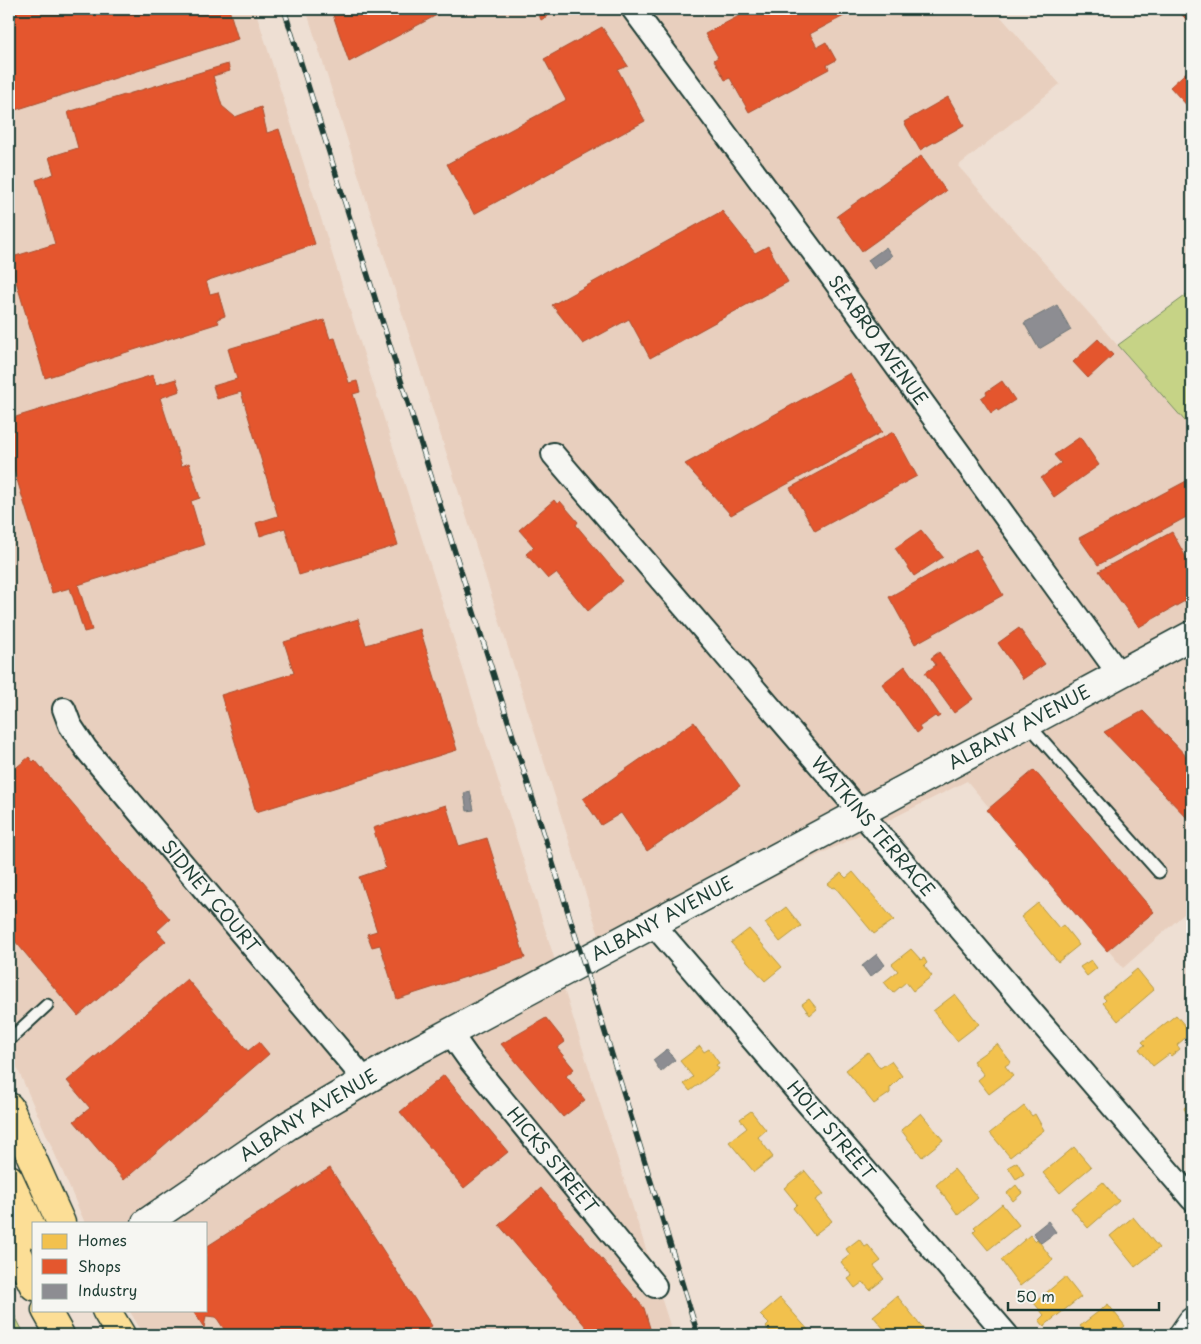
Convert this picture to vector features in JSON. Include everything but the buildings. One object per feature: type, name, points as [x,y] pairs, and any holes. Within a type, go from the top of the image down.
[{"type":"main road","points":[[9,1107],[61,1222]]},
{"type":"main road","points":[[9,1179],[32,1229]]},
{"type":"main road","points":[[9,1236],[32,1282]]},
{"type":"main road","points":[[47,1312],[60,1335]]},
{"type":"main road","points":[[107,1312],[121,1335]]},
{"type":"street","name":"SEABRO AVENUE","points":[[633,9],[831,276],[1120,674]]},
{"type":"street","name":"WATKINS TERRACE","points":[[553,454],[1192,1199]]},
{"type":"street","name":"ALBANY AVENUE","points":[[147,1222],[289,1125],[365,1080],[1192,635]]},
{"type":"street","name":"SIDNEY COURT","points":[[64,709],[70,724],[86,749],[365,1080]]},
{"type":"street","name":"HOLT STREET","points":[[654,925],[1007,1335]]},
{"type":"street","name":"HICKS STREET","points":[[451,1034],[468,1058],[655,1286]]},
{"type":"street","points":[[1183,1335],[1192,1322]]},
{"type":"lane","points":[[1027,723],[1159,872]]},
{"type":"lane","points":[[9,1040],[47,1005]]},
{"type":"shaded area","points":[[9,9],[255,9],[673,1335],[144,1335],[130,1312],[208,1312],[208,1222],[85,1222],[9,1049]]},
{"type":"shaded area","points":[[306,9],[994,9],[1060,84],[958,166],[1192,429],[1192,907],[1123,968],[967,781],[607,961]]},
{"type":"green space","points":[[1192,291],[1192,429],[1118,345]]},
{"type":"green space","points":[[9,1305],[25,1335],[9,1335]]},
{"type":"railway","points":[[284,9],[561,889],[698,1335]]}]
